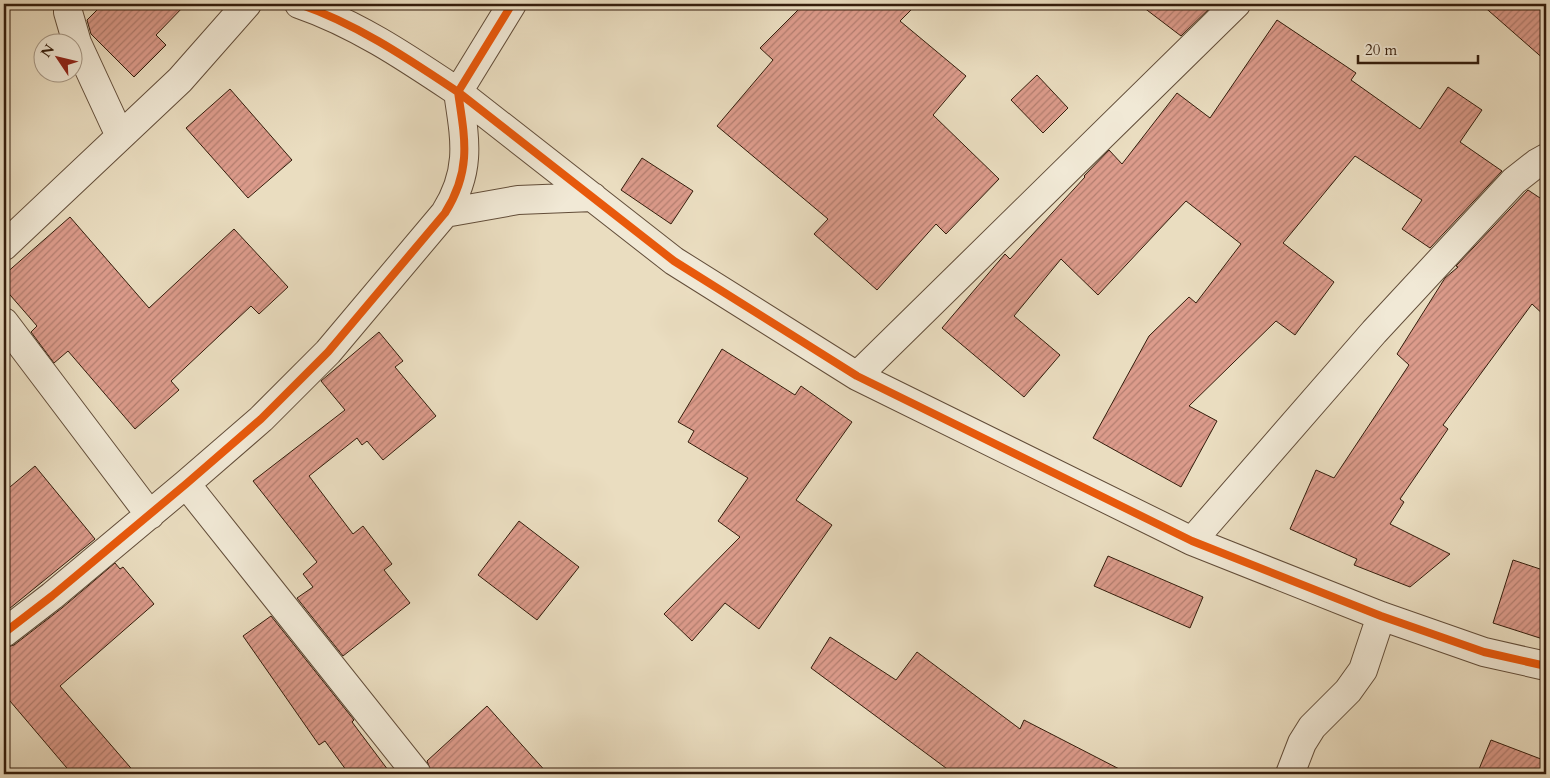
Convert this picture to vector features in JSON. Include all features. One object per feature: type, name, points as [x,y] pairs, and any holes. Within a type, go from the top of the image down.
[{"type":"street","points":[[68,4],[68,12],[77,43],[120,136]]},
{"type":"street","points":[[4,246],[180,80],[247,4]]},
{"type":"street","points":[[299,4],[328,14],[394,49],[458,92],[674,261],[857,376],[1192,541],[1381,616],[1484,652],[1546,666]]},
{"type":"street","points":[[4,633],[150,514],[261,419],[328,352],[445,213],[456,195],[464,162],[465,138],[458,92],[512,4]]},
{"type":"street","points":[[857,376],[1236,4]]},
{"type":"street","points":[[1192,541],[1374,332],[1514,181],[1546,158]]},
{"type":"street","points":[[445,213],[518,200],[593,196]]},
{"type":"street","points":[[4,322],[150,514]]},
{"type":"street","points":[[186,484],[417,774]]},
{"type":"street","points":[[1290,774],[1302,743],[1312,727],[1348,691],[1363,670],[1381,616]]},
{"type":"building","points":[[103,4],[186,4],[156,35],[166,45],[134,77],[91,34],[87,20]]},
{"type":"building","points":[[804,4],[917,4],[900,21],[966,76],[933,115],[999,179],[946,234],[936,224],[877,290],[814,234],[828,219],[717,126],[773,60],[760,48]]},
{"type":"building","points":[[1139,4],[1214,4],[1181,36]]},
{"type":"building","points":[[1481,4],[1546,4],[1546,61]]},
{"type":"building","points":[[1277,20],[1356,73],[1351,80],[1420,129],[1448,87],[1482,110],[1460,142],[1502,171],[1430,248],[1402,229],[1422,200],[1355,156],[1283,243],[1334,282],[1295,335],[1276,321],[1189,406],[1217,421],[1181,487],[1093,438],[1149,336],[1189,297],[1196,303],[1241,244],[1186,201],[1098,295],[1061,259],[1014,316],[1060,355],[1024,397],[942,328],[1005,254],[1010,259],[1109,150],[1122,164],[1177,93],[1210,118]]},
{"type":"building","points":[[1037,75],[1068,108],[1043,133],[1011,100]]},
{"type":"building","points":[[230,89],[292,160],[248,198],[186,128]]},
{"type":"building","points":[[642,158],[693,191],[671,224],[621,190]]},
{"type":"building","points":[[1528,190],[1546,202],[1546,317],[1532,304],[1443,425],[1448,429],[1400,499],[1404,502],[1390,524],[1450,554],[1410,587],[1354,565],[1357,559],[1290,529],[1316,470],[1334,478],[1409,365],[1397,354],[1445,278],[1458,267],[1456,266]]},
{"type":"building","points":[[70,217],[149,308],[234,229],[288,287],[259,314],[251,306],[171,381],[179,390],[135,429],[68,351],[54,363],[31,332],[37,326],[4,288],[4,275]]},
{"type":"building","points":[[379,332],[403,361],[395,367],[436,416],[383,460],[367,441],[362,445],[357,438],[309,476],[353,534],[363,526],[392,564],[384,570],[410,603],[343,656],[297,598],[313,587],[303,574],[317,562],[253,481],[345,410],[321,381]]},
{"type":"building","points":[[722,349],[795,395],[801,386],[852,422],[796,500],[832,525],[759,629],[725,603],[692,641],[664,614],[740,537],[718,521],[748,478],[688,442],[694,431],[678,422]]},
{"type":"building","points":[[35,466],[95,539],[4,613],[4,492]]},
{"type":"building","points":[[519,521],[579,567],[537,620],[478,575]]},
{"type":"building","points":[[1108,556],[1203,597],[1190,628],[1094,586]]},
{"type":"building","points":[[1513,560],[1546,571],[1546,640],[1493,623]]},
{"type":"building","points":[[115,563],[120,569],[123,567],[154,604],[60,686],[136,774],[72,774],[4,694],[4,648],[14,645],[62,608]]},
{"type":"building","points":[[271,616],[354,720],[352,722],[391,774],[349,774],[325,741],[319,745],[243,636]]},
{"type":"building","points":[[830,637],[896,680],[917,652],[1020,729],[1024,720],[1129,774],[954,774],[811,668]]},
{"type":"building","points":[[487,706],[548,774],[432,774],[427,761]]},
{"type":"building","points":[[1491,740],[1546,761],[1546,774],[1477,774]]},
{"type":"cycle path","points":[[4,633],[52,596],[261,419],[328,352],[445,213],[454,197],[463,168],[464,154],[463,125],[458,92],[401,54],[341,21],[299,4]]},
{"type":"cycle path","points":[[512,4],[458,92],[674,261],[857,376],[1192,541],[1381,616],[1484,652],[1546,666]]}]
